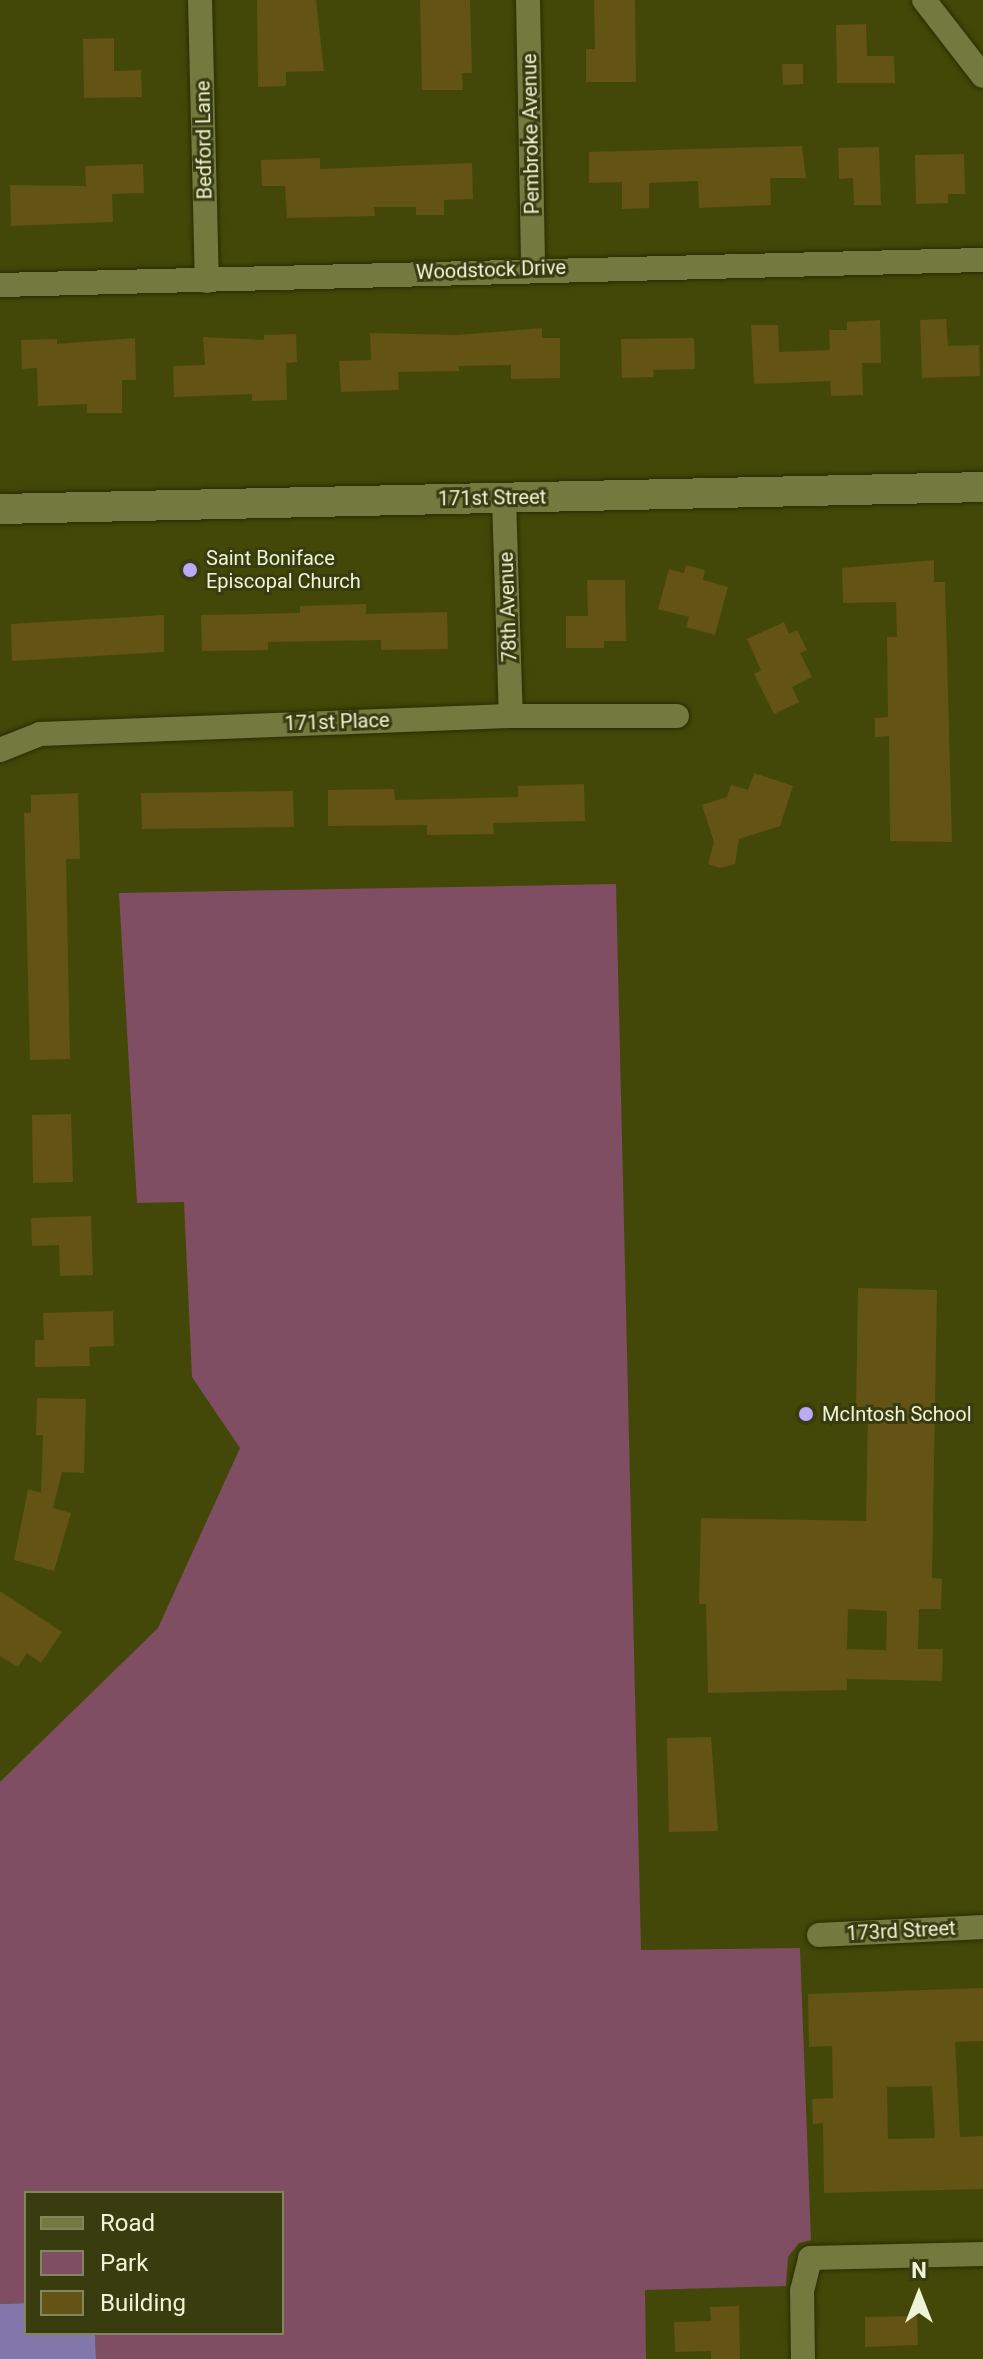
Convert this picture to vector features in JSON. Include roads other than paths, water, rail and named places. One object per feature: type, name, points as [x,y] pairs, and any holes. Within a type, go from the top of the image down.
[{"type":"street","name":"Bedford Lane","points":[[200,0],[207,281]]},
{"type":"street","name":"Pembroke Avenue","points":[[528,0],[533,268]]},
{"type":"street","points":[[930,2],[983,76]]},
{"type":"street","name":"Woodstock Drive","points":[[0,285],[207,281],[533,268],[983,260]]},
{"type":"street","name":"171st Street","points":[[0,509],[983,487]]},
{"type":"street","name":"78th Avenue","points":[[504,498],[511,716]]},
{"type":"street","name":"171st Place","points":[[0,750],[40,734],[511,716],[677,716]]},
{"type":"street","name":"173rd Street","points":[[819,1935],[983,1927]]},
{"type":"street","points":[[803,2359],[802,2291],[810,2258],[983,2254]]},
{"type":"place","name":"Saint Boniface Episcopal Church","points":[[190,570]]},
{"type":"place","name":"McIntosh School","points":[[806,1414]]}]
